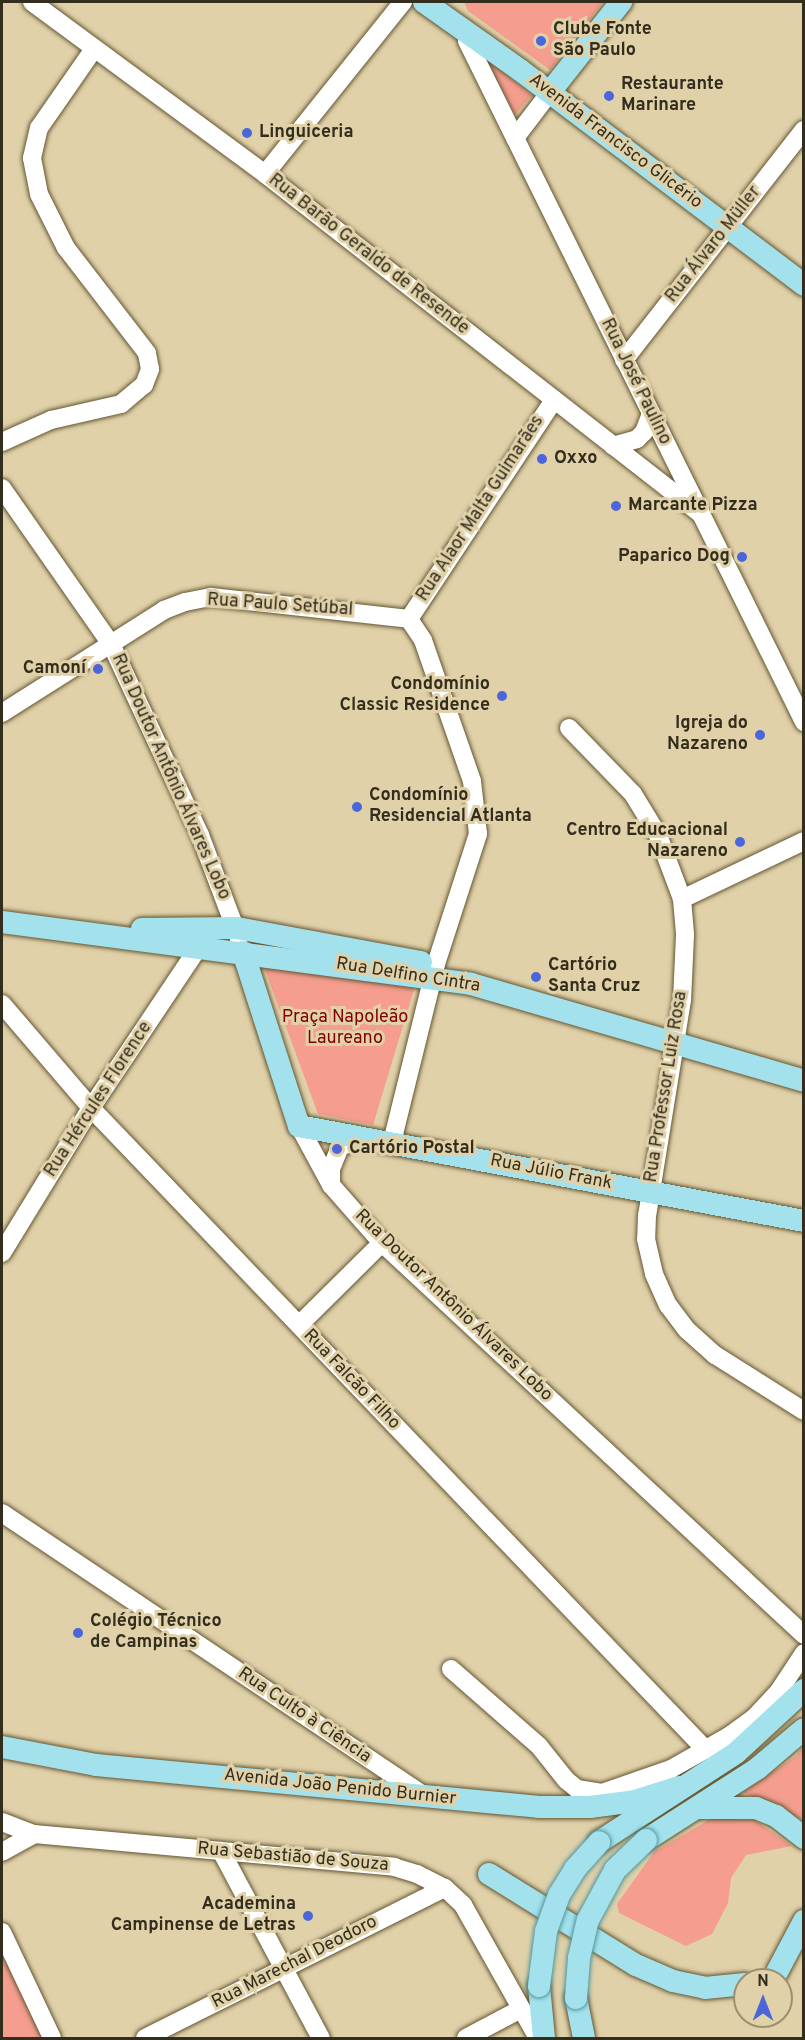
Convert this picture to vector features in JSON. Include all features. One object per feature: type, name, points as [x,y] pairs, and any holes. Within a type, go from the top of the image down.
[{"type":"main road","name":"Avenida Francisco Glicério","points":[[424,2],[463,34],[550,92],[804,285]]},
{"type":"main road","name":"Rua José Paulino","points":[[446,2],[463,34]]},
{"type":"main road","points":[[550,92],[621,2]]},
{"type":"main road","name":"Rua Delfino Cintra","points":[[2,922],[74,929],[198,948],[435,971],[471,984],[804,1081]]},
{"type":"main road","points":[[74,929],[237,928],[435,971]]},
{"type":"main road","name":"Rua Doutor Antônio Álvares Lobo","points":[[243,952],[299,1126]]},
{"type":"main road","name":"Rua Júlio Frank","points":[[299,1126],[804,1221]]},
{"type":"main road","points":[[544,2038],[538,1986],[546,1931],[560,1895],[575,1869],[599,1842],[679,1787],[736,1754],[804,1690]]},
{"type":"main road","points":[[584,2038],[576,1998],[579,1958],[596,1902],[615,1870],[646,1840],[758,1768],[804,1729]]},
{"type":"main road","name":"Avenida João Penido Burnier","points":[[2,1747],[37,1757],[96,1765],[427,1798],[590,1807],[635,1801],[679,1787]]},
{"type":"main road","points":[[696,1808],[756,1808],[776,1816],[804,1838]]},
{"type":"main road","points":[[489,1874],[636,1965],[673,1981],[705,1988],[733,1985]]},
{"type":"main road","points":[[779,1968],[804,1921]]},
{"type":"main road","points":[[783,1968],[804,1955]]},
{"type":"street","name":"Rua Barão Geraldo de Resende","points":[[32,2],[264,174],[701,514]]},
{"type":"street","points":[[264,174],[403,2]]},
{"type":"street","name":"Rua José Paulino","points":[[463,34],[804,723]]},
{"type":"street","points":[[2,442],[51,420],[121,404],[144,385],[150,369],[147,354],[66,248],[39,194],[32,158],[39,128],[94,49]]},
{"type":"street","points":[[515,138],[550,92]]},
{"type":"street","name":"Rua Álvaro Müller","points":[[624,360],[729,229],[804,130]]},
{"type":"street","name":"Rua Alaor Malta Guimarães","points":[[408,619],[554,400]]},
{"type":"street","points":[[613,446],[637,439],[651,414]]},
{"type":"street","name":"Rua Doutor Antônio Álvares Lobo","points":[[2,488],[111,644],[200,835],[237,928],[243,952]]},
{"type":"street","name":"Rua Paulo Setúbal","points":[[2,713],[164,610],[210,597],[408,619]]},
{"type":"street","points":[[392,1142],[435,971],[473,852],[478,810],[472,781],[423,640],[408,619]]},
{"type":"street","name":"Rua Professor Luiz Rosa","points":[[569,728],[633,794],[658,835],[682,899],[685,965],[646,1239],[654,1274],[668,1305],[687,1330],[715,1355],[804,1411]]},
{"type":"street","points":[[682,899],[804,841]]},
{"type":"street","name":"Rua Hércules Florence","points":[[2,1253],[91,1108],[198,948]]},
{"type":"street","name":"Rua Falcão Filho","points":[[2,1004],[91,1108],[706,1750]]},
{"type":"street","name":"Rua Doutor Antônio Álvares Lobo","points":[[299,1126],[331,1185],[382,1243],[804,1635]]},
{"type":"street","points":[[331,1185],[331,1169],[340,1147],[364,1137]]},
{"type":"street","points":[[299,1325],[382,1243]]},
{"type":"street","name":"Rua Culto à Ciência","points":[[2,1513],[427,1798]]},
{"type":"street","points":[[451,1669],[539,1746],[577,1789],[602,1793],[627,1787],[706,1750],[754,1718],[779,1691],[804,1653]]},
{"type":"street","name":"Rua Sebastião de Souza","points":[[2,1822],[34,1834],[394,1867],[445,1888],[463,1905],[538,2038]]},
{"type":"street","points":[[2,1852],[34,1834]]},
{"type":"street","points":[[221,1851],[321,2038]]},
{"type":"street","name":"Rua Marechal Deodoro","points":[[145,2038],[445,1888]]},
{"type":"street","points":[[2,1932],[52,2038]]},
{"type":"street","points":[[466,2038],[521,2009]]},
{"type":"green space","name":"Clube Fonte São Paulo","points":[[464,2],[603,2],[550,70],[468,11]]},
{"type":"green space","points":[[487,60],[532,95],[515,115]]},
{"type":"green space","name":"Praça Napoleão Laureano","points":[[261,959],[415,986],[373,1125],[318,1114]]},
{"type":"green space","points":[[803,1747],[803,1820],[743,1792],[796,1756]]},
{"type":"green space","points":[[712,1818],[755,1820],[792,1846],[746,1855],[731,1878],[728,1903],[712,1934],[686,1946],[619,1913],[617,1904],[654,1852]]},
{"type":"green space","points":[[2,1942],[51,2038],[2,2038]]},
{"type":"place","name":"Clube Fonte São Paulo","points":[[541,41]]},
{"type":"place","name":"Restaurante Marinare","points":[[609,96]]},
{"type":"place","name":"Linguiceria","points":[[247,133]]},
{"type":"place","name":"Oxxo","points":[[542,459]]},
{"type":"place","name":"Marcante Pizza","points":[[616,506]]},
{"type":"place","name":"Paparico Dog","points":[[742,557]]},
{"type":"place","name":"Camoní","points":[[98,669]]},
{"type":"place","name":"Condomínio Classic Residence","points":[[502,696]]},
{"type":"place","name":"Igreja do Nazareno","points":[[760,735]]},
{"type":"place","name":"Condomínio Residencial Atlanta","points":[[357,807]]},
{"type":"place","name":"Centro Educacional Nazareno","points":[[740,842]]},
{"type":"place","name":"Cartório Santa Cruz","points":[[536,977]]},
{"type":"place","name":"Cartório Postal","points":[[337,1149]]},
{"type":"place","name":"Colégio Técnico de Campinas","points":[[78,1633]]},
{"type":"place","name":"Academina Campinense de Letras","points":[[308,1916]]}]
